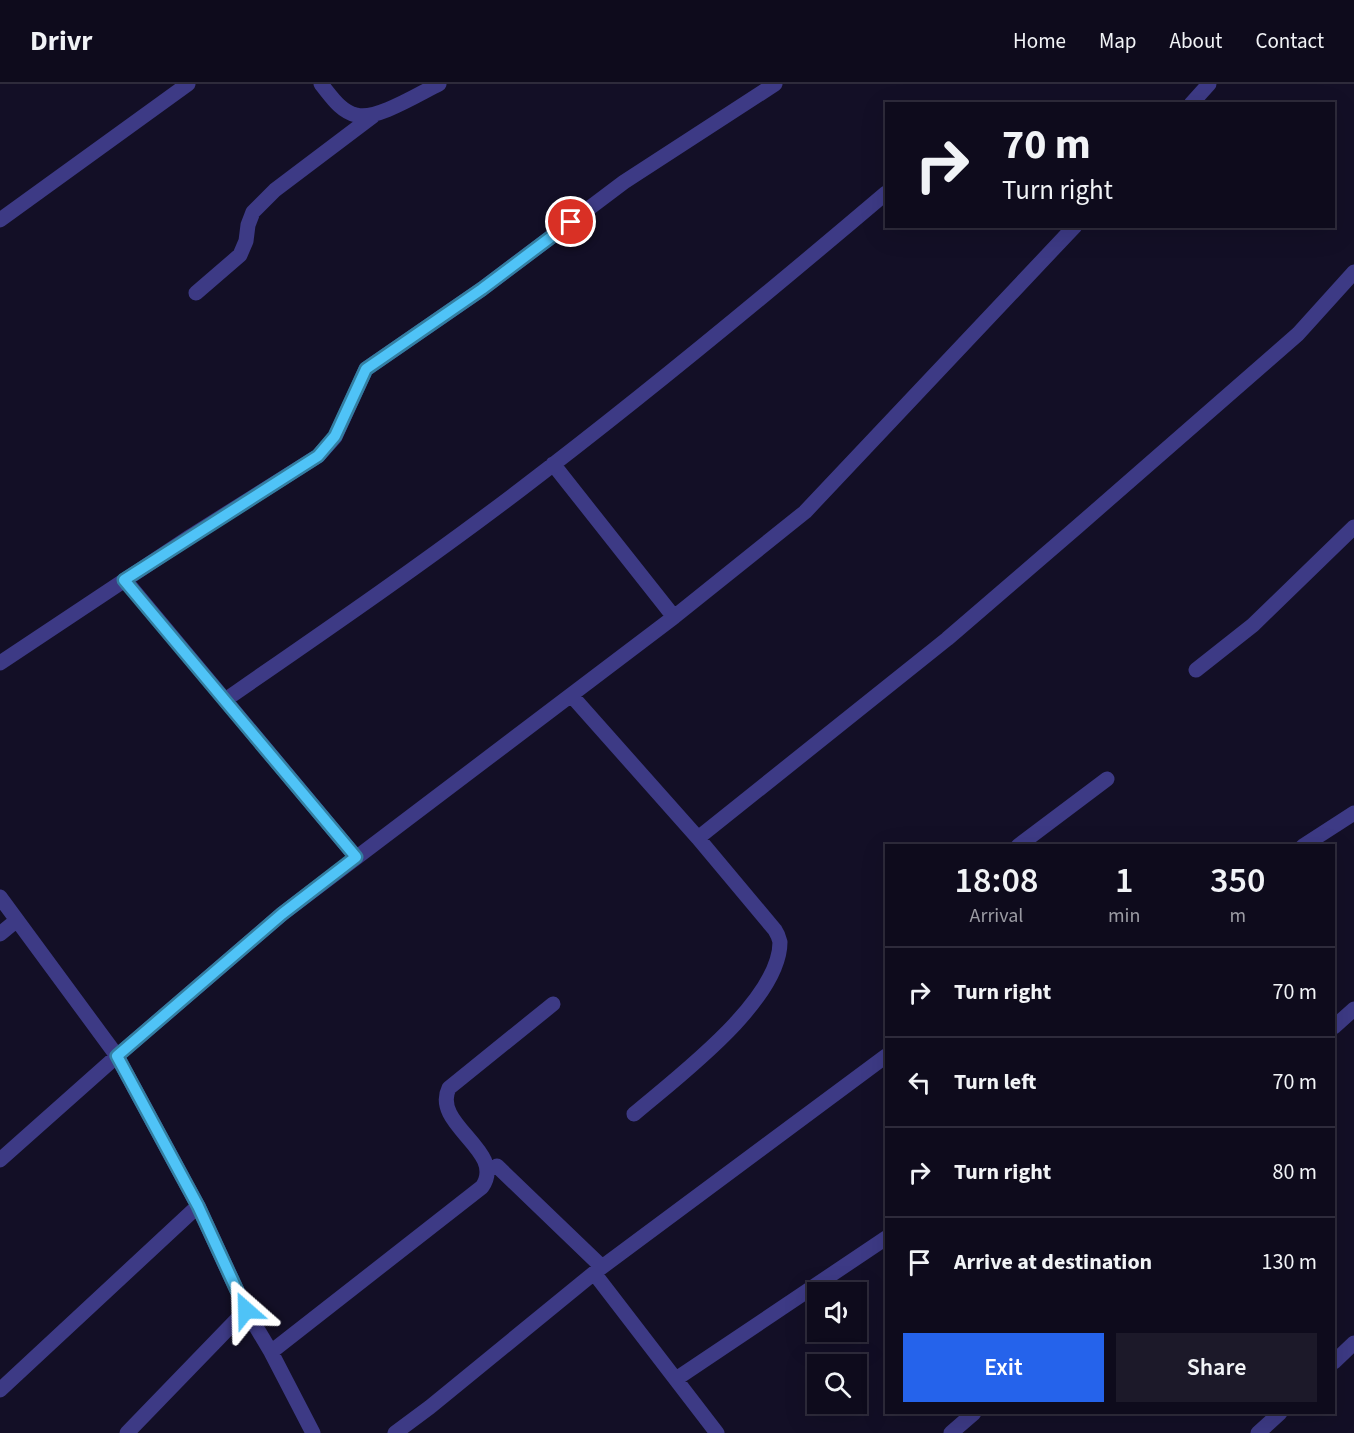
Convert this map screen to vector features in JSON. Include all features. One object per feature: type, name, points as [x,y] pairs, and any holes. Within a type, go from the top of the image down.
[{"type":"street","points":[[0,220],[188,84]]},
{"type":"street","points":[[321,84],[338,105],[356,115],[373,116]]},
{"type":"street","points":[[196,293],[240,255],[254,212],[275,190],[373,116],[439,84]]},
{"type":"street","points":[[0,663],[124,580],[318,456],[335,436],[366,369],[482,289],[624,182],[775,84]]},
{"type":"street","points":[[1193,102],[1209,84]]},
{"type":"street","points":[[225,700],[364,604],[553,464],[665,376],[885,194]]},
{"type":"street","points":[[0,1160],[282,914],[674,618],[806,512],[1073,228]]},
{"type":"street","points":[[698,838],[947,639],[1077,527],[1298,334],[1354,272]]},
{"type":"street","points":[[553,464],[674,618]]},
{"type":"street","points":[[1197,670],[1253,626],[1354,527]]},
{"type":"street","points":[[124,580],[356,857]]},
{"type":"street","points":[[571,695],[698,838],[775,930],[780,942],[775,964],[764,989],[740,1019],[718,1042],[634,1114]]},
{"type":"street","points":[[1021,844],[1107,779]]},
{"type":"street","points":[[1306,844],[1354,813]]},
{"type":"street","points":[[0,897],[117,1056],[198,1206],[246,1310],[271,1352],[313,1433]]},
{"type":"street","points":[[0,934],[17,920]]},
{"type":"street","points":[[271,1352],[482,1187],[488,1178],[488,1168],[484,1158],[451,1116],[446,1104],[446,1095],[449,1088],[553,1004]]},
{"type":"street","points":[[1335,1026],[1354,1009]]},
{"type":"street","points":[[395,1433],[594,1273],[885,1057]]},
{"type":"street","points":[[496,1166],[601,1266],[594,1273]]},
{"type":"street","points":[[0,1390],[198,1206]]},
{"type":"street","points":[[676,1379],[885,1239]]},
{"type":"street","points":[[594,1273],[717,1433]]},
{"type":"street","points":[[127,1433],[246,1310]]},
{"type":"street","points":[[1335,1361],[1354,1343]]},
{"type":"street","points":[[951,1433],[973,1414]]},
{"type":"street","points":[[1258,1433],[1279,1414]]},
{"type":"route","points":[[246,1310],[198,1206],[117,1056],[282,914],[356,857],[124,580],[318,456],[335,436],[366,369],[482,289],[571,222]]}]
